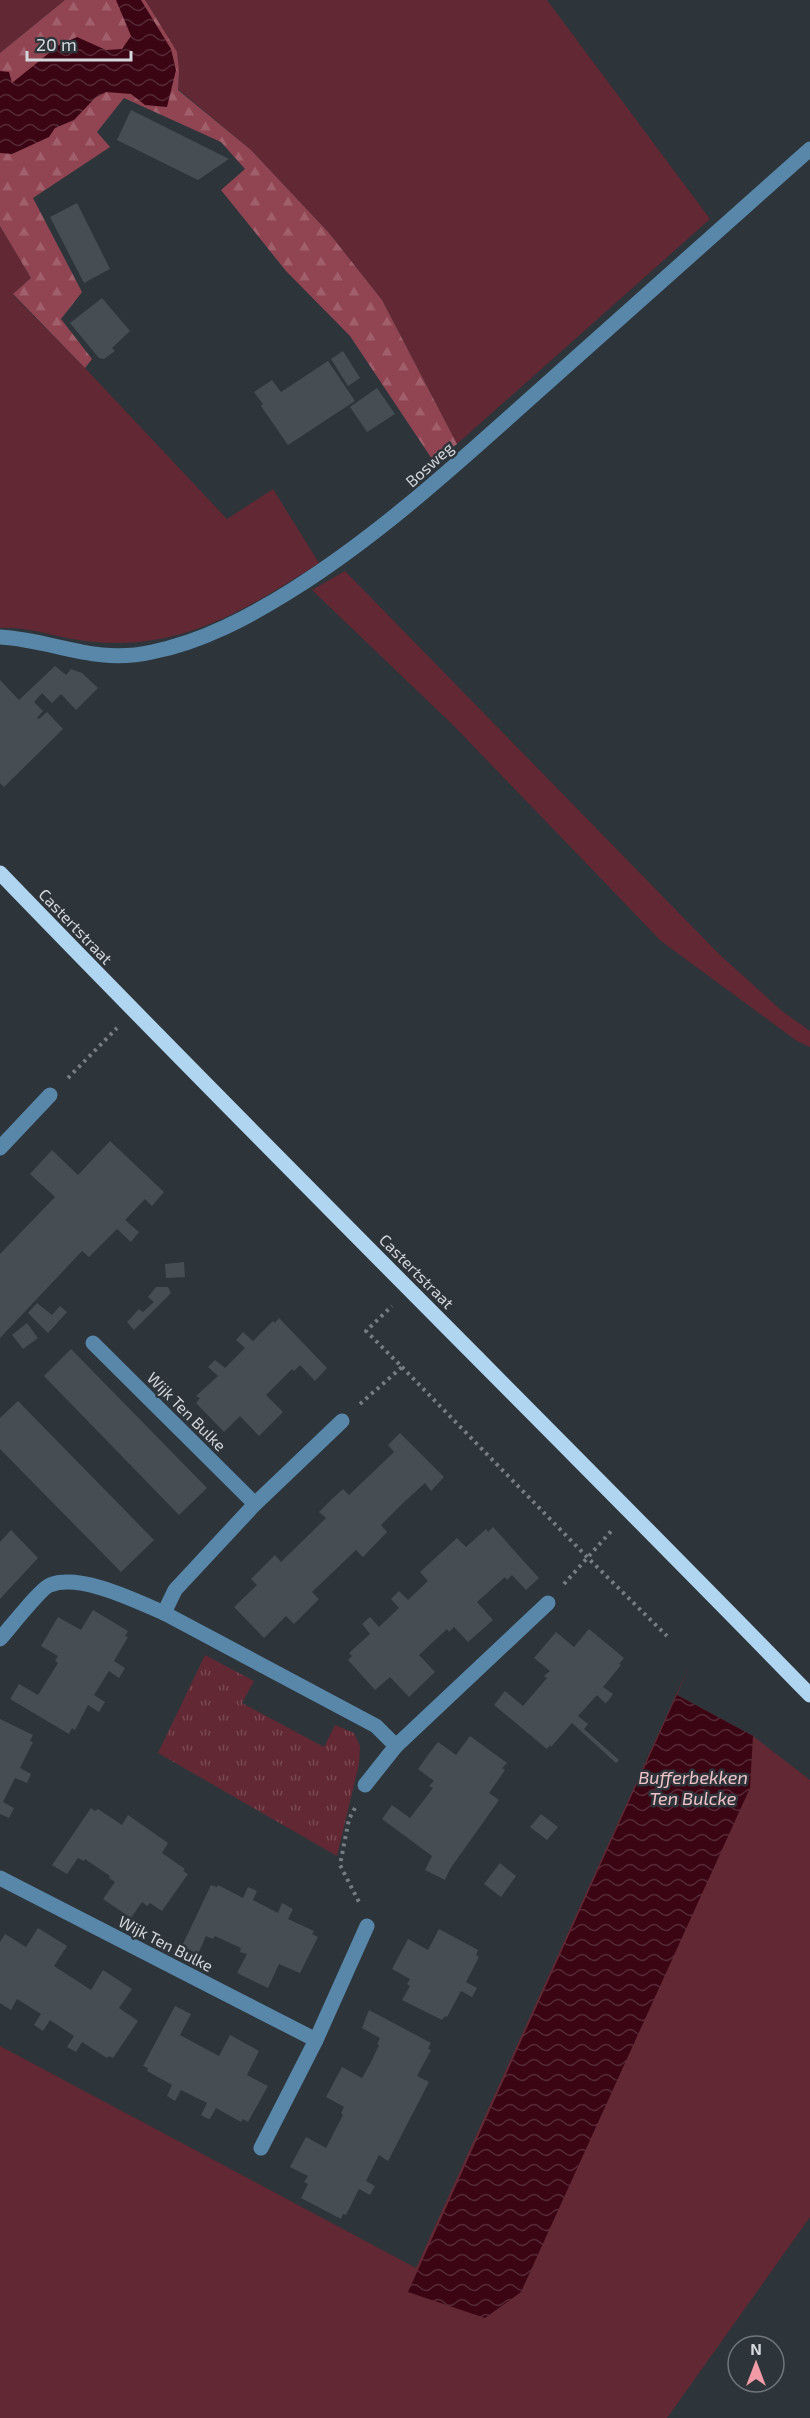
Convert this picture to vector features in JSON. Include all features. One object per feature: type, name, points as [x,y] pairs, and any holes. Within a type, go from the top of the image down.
[{"type":"main road","name":"Castertstraat","points":[[0,873],[810,1695]]},
{"type":"street","name":"Bosweg","points":[[0,637],[15,638],[92,655],[124,656],[178,646],[248,618],[334,564],[407,507],[810,148]]},
{"type":"street","points":[[0,1148],[50,1095]]},
{"type":"street","name":"Wijk Ten Bulke","points":[[93,1343],[255,1504]]},
{"type":"street","points":[[164,1613],[175,1590],[255,1504],[342,1421]]},
{"type":"street","points":[[0,1639],[48,1585],[73,1581],[127,1597],[164,1613],[376,1726],[396,1746]]},
{"type":"street","points":[[365,1785],[396,1746],[548,1603]]},
{"type":"street","name":"Wijk Ten Bulke","points":[[0,1878],[316,2040]]},
{"type":"street","points":[[261,2148],[316,2040],[367,1926]]},
{"type":"path","points":[[50,1095],[134,1011]]},
{"type":"path","points":[[410,1290],[366,1331],[667,1636]]},
{"type":"path","points":[[342,1421],[402,1367]]},
{"type":"path","points":[[548,1603],[630,1510]]},
{"type":"path","points":[[365,1785],[349,1819],[339,1865],[360,1902],[367,1926]]},
{"type":"green space","points":[[0,0],[65,0],[0,53]]},
{"type":"green space","points":[[65,0],[145,0],[177,52],[178,90],[251,150],[329,233],[382,300],[457,444],[434,462],[350,336],[286,271],[221,190],[245,169],[221,142],[124,98],[97,132],[110,147],[33,198],[82,292],[61,319],[92,359],[85,368],[13,294],[31,278],[0,226],[0,53]]},
{"type":"green space","points":[[145,0],[547,0],[710,219],[457,444],[382,300],[329,233],[251,150],[178,89],[179,71]]},
{"type":"green space","points":[[0,226],[31,278],[13,295],[227,519],[273,489],[319,563],[266,596],[213,623],[157,640],[127,643],[95,642],[24,629],[0,628]]},
{"type":"green space","points":[[345,571],[719,954],[782,1011],[810,1031],[810,1047],[797,1041],[661,941],[454,726],[312,590]]},
{"type":"green space","points":[[205,1655],[254,1681],[242,1703],[324,1747],[335,1725],[354,1733],[360,1746],[359,1764],[337,1856],[158,1753]]},
{"type":"green space","points":[[689,1666],[677,1695],[753,1736],[810,1780],[810,2217],[667,2418],[0,2418],[0,2046],[416,2268]]},
{"type":"water","points":[[116,0],[141,0],[171,49],[176,70],[167,107],[145,105],[131,94],[106,92],[95,98],[74,120],[55,128],[49,137],[12,154],[0,153],[0,71],[9,72],[12,83],[59,45],[77,37],[106,50],[122,49],[131,36]]},
{"type":"water","name":"Bufferbekken Ten Bulcke","points":[[677,1695],[753,1736],[750,1788],[521,2292],[485,2318],[408,2292]]},
{"type":"building","points":[[131,110],[229,159],[198,180],[117,140]]},
{"type":"building","points":[[77,203],[110,269],[84,283],[50,217]]},
{"type":"building","points":[[102,298],[130,331],[112,348],[115,351],[104,359],[99,358],[70,323]]},
{"type":"building","points":[[343,351],[360,378],[348,386],[331,359]]},
{"type":"building","points":[[328,361],[355,401],[288,445],[254,392],[272,380],[281,392]]},
{"type":"building","points":[[377,388],[395,414],[367,432],[350,407]]},
{"type":"building","points":[[55,666],[66,675],[71,669],[82,673],[98,688],[76,710],[61,694],[52,703],[42,693],[34,702],[43,711],[37,718],[39,719],[47,712],[63,729],[4,787],[0,783],[0,680],[19,700]]},
{"type":"building","points":[[110,1141],[164,1192],[152,1206],[145,1199],[125,1220],[139,1232],[131,1242],[117,1229],[89,1257],[82,1251],[0,1338],[0,1254],[55,1197],[30,1174],[52,1150],[78,1175]]},
{"type":"building","points":[[184,1262],[185,1277],[166,1278],[165,1264]]},
{"type":"building","points":[[156,1287],[168,1287],[171,1293],[134,1330],[127,1322],[139,1309],[143,1312],[154,1302],[148,1297]]},
{"type":"building","points":[[37,1303],[52,1315],[60,1306],[67,1312],[48,1333],[28,1313]]},
{"type":"building","points":[[279,1318],[327,1368],[315,1381],[300,1365],[294,1371],[292,1369],[266,1395],[283,1412],[259,1436],[240,1416],[224,1432],[196,1403],[200,1398],[196,1396],[218,1376],[208,1367],[215,1360],[225,1368],[245,1348],[236,1340],[243,1332],[253,1341]]},
{"type":"building","points":[[27,1323],[38,1338],[23,1349],[12,1335]]},
{"type":"building","points":[[71,1349],[207,1488],[179,1515],[44,1376]]},
{"type":"building","points":[[18,1401],[154,1540],[121,1572],[0,1449],[0,1418]]},
{"type":"building","points":[[400,1433],[444,1477],[431,1491],[425,1483],[381,1525],[387,1532],[363,1557],[356,1550],[312,1592],[319,1599],[294,1624],[286,1616],[264,1638],[234,1607],[257,1585],[251,1579],[275,1555],[281,1562],[326,1518],[319,1512],[332,1499],[343,1489],[349,1495],[394,1452],[388,1445]]},
{"type":"building","points":[[493,1527],[539,1578],[526,1590],[512,1575],[507,1580],[505,1577],[477,1602],[493,1620],[468,1642],[454,1627],[449,1632],[447,1629],[419,1655],[435,1672],[409,1697],[390,1677],[375,1690],[348,1660],[352,1656],[349,1653],[370,1634],[362,1624],[370,1617],[379,1627],[399,1608],[391,1599],[399,1591],[408,1600],[428,1581],[420,1572],[457,1538],[466,1547],[486,1529],[488,1532]]},
{"type":"building","points":[[11,1530],[38,1558],[0,1599],[0,1542]]},
{"type":"building","points":[[93,1610],[128,1631],[125,1636],[128,1637],[114,1661],[125,1668],[119,1678],[109,1671],[94,1695],[105,1702],[99,1712],[88,1705],[75,1730],[72,1728],[69,1734],[10,1699],[19,1684],[38,1695],[58,1663],[55,1661],[58,1656],[41,1646],[58,1617],[81,1630]]},
{"type":"building","points":[[589,1629],[624,1658],[603,1687],[613,1694],[608,1701],[605,1703],[597,1695],[578,1716],[588,1724],[584,1729],[619,1760],[616,1763],[572,1723],[547,1749],[494,1705],[505,1691],[523,1706],[547,1678],[544,1676],[550,1671],[534,1658],[556,1632],[574,1647]]},
{"type":"building","points":[[0,1719],[33,1735],[30,1741],[33,1742],[20,1768],[31,1774],[27,1783],[15,1778],[3,1802],[14,1808],[9,1818],[0,1814]]},
{"type":"building","points":[[470,1736],[507,1763],[502,1768],[505,1770],[489,1793],[499,1800],[450,1869],[445,1880],[425,1870],[432,1856],[382,1819],[392,1805],[410,1818],[433,1788],[429,1786],[434,1781],[418,1769],[428,1755],[438,1742],[456,1755]]},
{"type":"building","points":[[91,1808],[95,1811],[98,1809],[122,1825],[128,1815],[168,1843],[162,1853],[185,1869],[183,1871],[188,1874],[162,1911],[150,1903],[147,1906],[142,1902],[131,1918],[103,1899],[115,1882],[85,1859],[84,1861],[78,1858],[67,1874],[52,1865]]},
{"type":"building","points":[[541,1814],[558,1827],[547,1840],[530,1827]]},
{"type":"building","points":[[500,1863],[516,1876],[501,1897],[484,1884]]},
{"type":"building","points":[[211,1885],[217,1887],[218,1885],[243,1898],[248,1887],[257,1891],[253,1900],[278,1913],[282,1903],[293,1909],[288,1919],[314,1931],[312,1934],[318,1937],[300,1973],[279,1964],[268,1988],[237,1973],[247,1954],[240,1952],[241,1948],[215,1936],[213,1939],[206,1936],[198,1954],[182,1946]]},
{"type":"building","points":[[38,1928],[67,1946],[54,1966],[91,1990],[103,1970],[132,1989],[119,2008],[138,2021],[113,2058],[109,2056],[107,2058],[82,2042],[76,2052],[67,2047],[74,2036],[50,2020],[43,2031],[34,2025],[41,2014],[17,1999],[11,2010],[0,2003],[0,1942],[5,1934],[26,1947]]},
{"type":"building","points":[[439,1929],[478,1950],[476,1955],[479,1957],[466,1982],[477,1988],[472,1997],[461,1991],[447,2017],[445,2016],[442,2020],[402,2000],[410,1986],[407,1984],[410,1979],[392,1969],[408,1939],[428,1950]]},
{"type":"building","points":[[175,2006],[191,2014],[180,2035],[219,2056],[230,2035],[259,2051],[247,2075],[268,2086],[248,2122],[243,2119],[241,2122],[216,2108],[210,2119],[206,2118],[201,2115],[207,2103],[181,2090],[175,2101],[167,2096],[172,2085],[147,2071],[148,2068],[143,2066]]},
{"type":"building","points":[[369,2010],[431,2043],[428,2049],[431,2050],[417,2076],[429,2082],[388,2161],[379,2155],[366,2181],[375,2186],[370,2195],[359,2189],[346,2215],[343,2214],[341,2219],[301,2198],[308,2184],[304,2182],[308,2176],[290,2167],[306,2137],[326,2148],[343,2115],[341,2113],[344,2107],[326,2097],[342,2067],[362,2078],[370,2064],[380,2038],[362,2028]]}]
